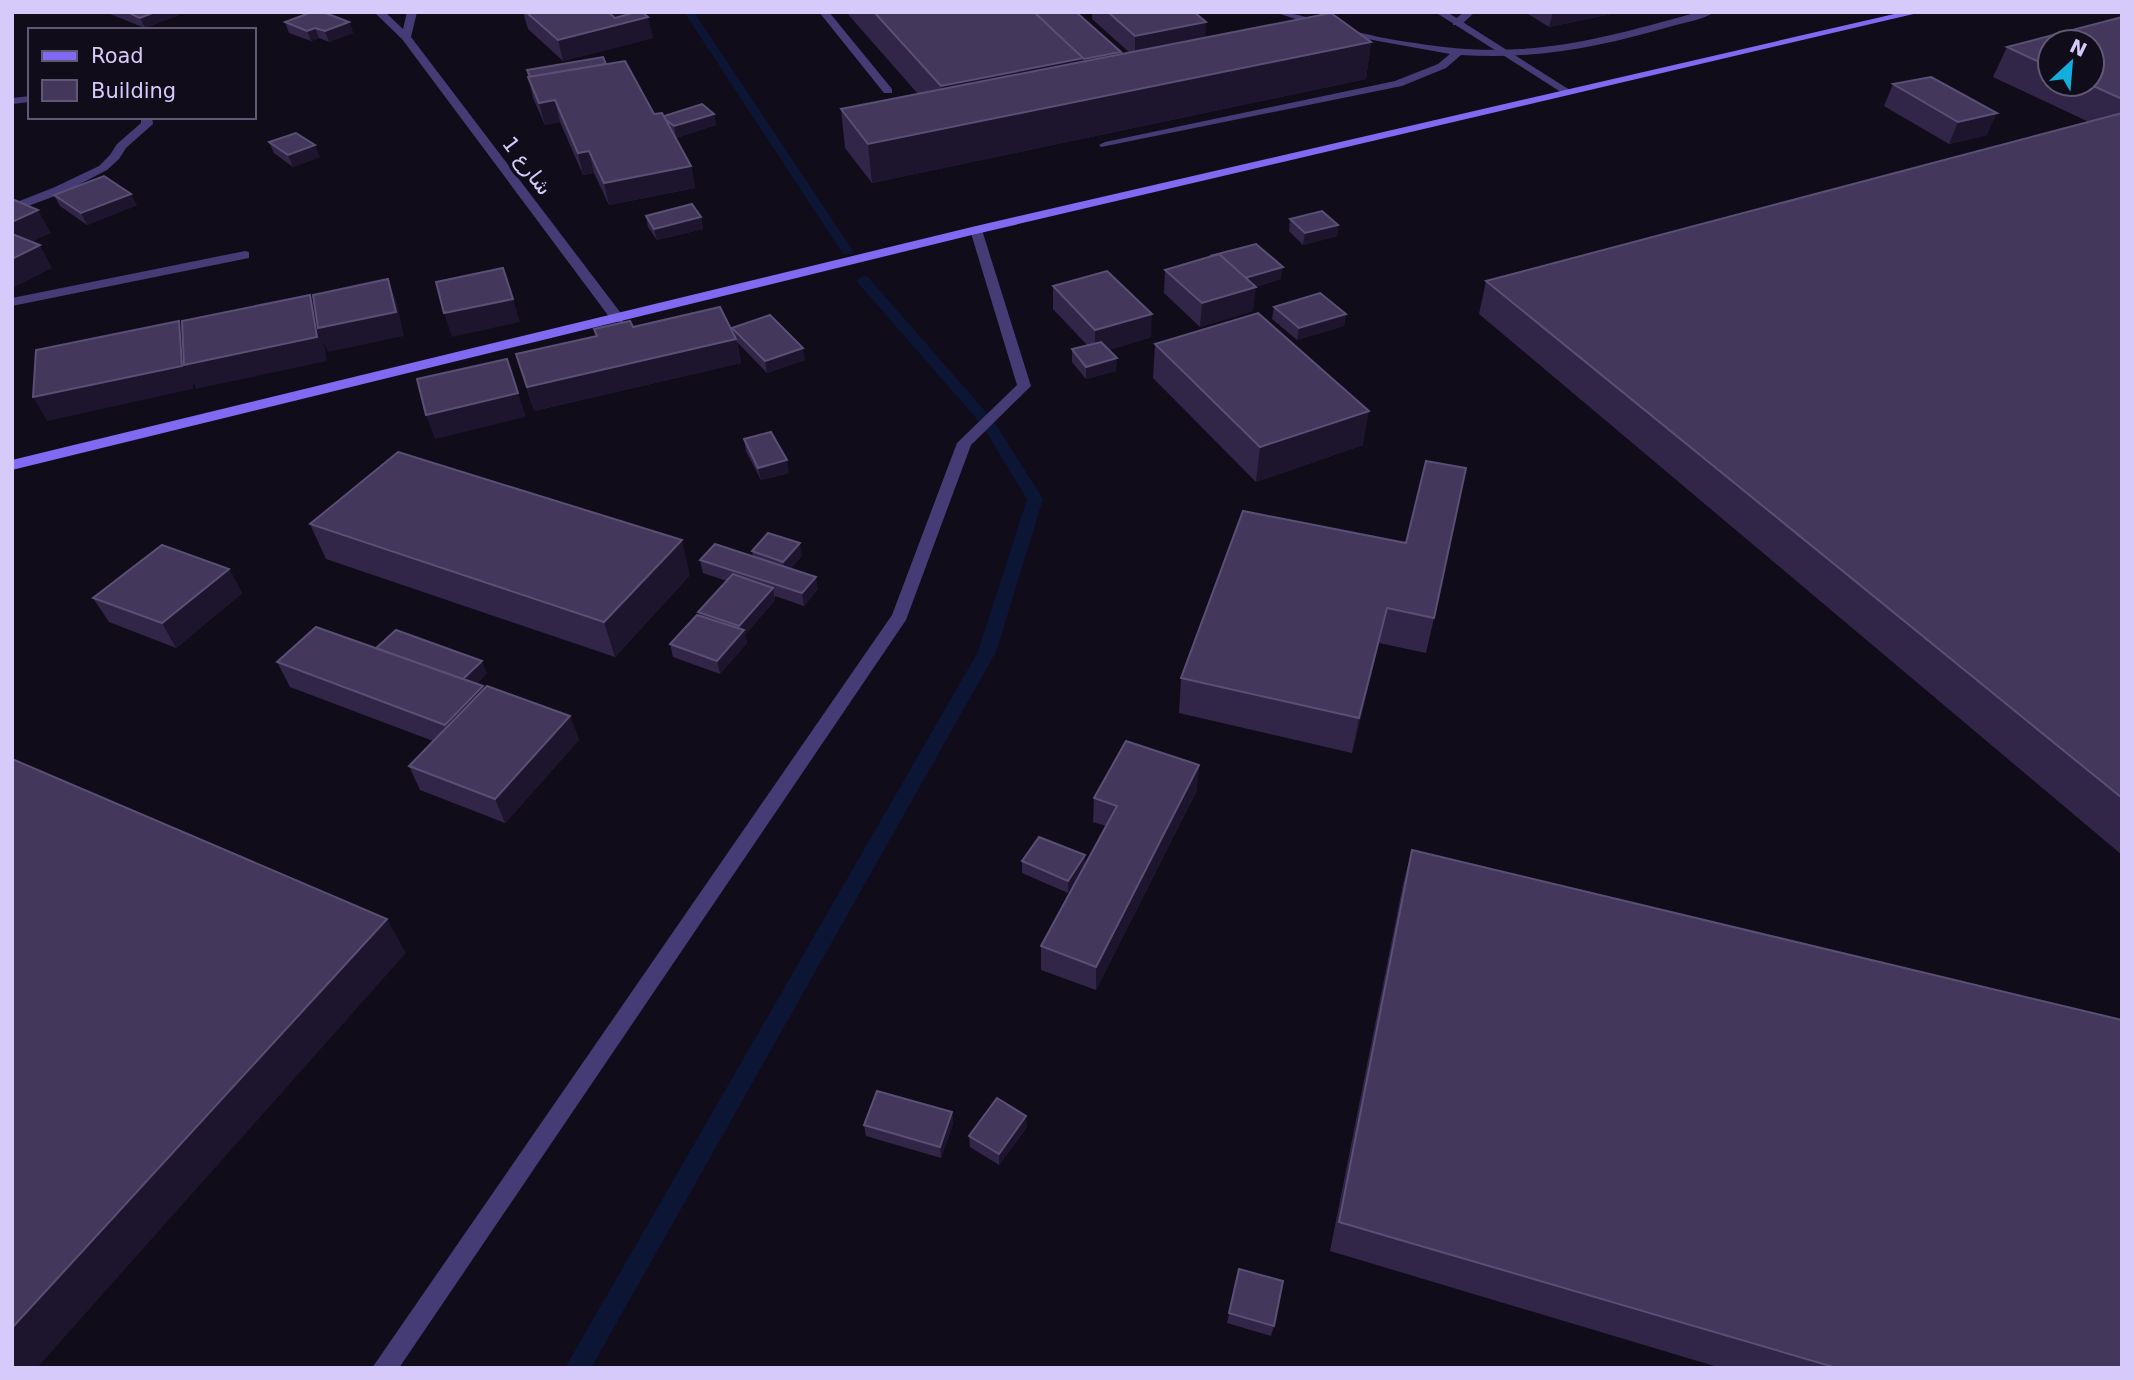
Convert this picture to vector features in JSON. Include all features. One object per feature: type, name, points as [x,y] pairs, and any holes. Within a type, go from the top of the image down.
[{"type":"main road","points":[[12,465],[976,230],[1917,12]]},
{"type":"street","name":"شارع 1","points":[[379,12],[406,37],[618,319]]},
{"type":"street","points":[[406,37],[412,12]]},
{"type":"street","points":[[824,12],[888,91]]},
{"type":"street","points":[[1279,12],[1320,26],[1364,36],[1460,51],[1508,55],[1555,51],[1600,43],[1710,12]]},
{"type":"street","points":[[1440,12],[1568,92]]},
{"type":"street","points":[[1457,23],[1471,12]]},
{"type":"street","points":[[1105,145],[1398,84],[1442,66],[1460,51]]},
{"type":"street","points":[[12,208],[59,190],[103,168],[115,157],[121,146],[148,124],[147,119]]},
{"type":"street","points":[[384,1368],[900,616],[964,443],[1024,386],[976,230]]},
{"type":"street","points":[[12,302],[245,255]]},
{"type":"building","points":[[127,12],[155,12],[140,18]]},
{"type":"building","points":[[312,12],[323,12],[349,22],[325,31],[315,28],[307,31],[285,22]]},
{"type":"building","points":[[526,12],[608,12],[615,18],[642,12],[648,17],[558,40]]},
{"type":"building","points":[[874,12],[1034,12],[1084,58],[941,86]]},
{"type":"building","points":[[1034,12],[1076,12],[1121,52],[1084,59]]},
{"type":"building","points":[[1108,12],[1194,12],[1206,22],[1135,36]]},
{"type":"building","points":[[1331,13],[1371,42],[868,144],[841,109]]},
{"type":"building","points":[[2122,17],[2122,99],[2106,92],[2106,28],[2080,28]]},
{"type":"building","points":[[2036,39],[2036,60],[2007,47]]},
{"type":"building","points":[[603,57],[606,64],[530,77],[527,70]]},
{"type":"building","points":[[625,61],[654,114],[662,113],[691,166],[604,183],[589,151],[578,153],[555,100],[539,103],[528,77]]},
{"type":"building","points":[[1931,77],[1997,113],[1958,122],[1893,84]]},
{"type":"building","points":[[702,104],[714,114],[674,126],[664,116]]},
{"type":"building","points":[[2122,113],[2122,798],[1486,281]]},
{"type":"building","points":[[296,133],[315,145],[288,155],[269,142]]},
{"type":"building","points":[[104,176],[131,194],[81,213],[54,195]]},
{"type":"building","points":[[12,199],[38,210],[12,222]]},
{"type":"building","points":[[692,204],[701,217],[654,229],[646,216]]},
{"type":"building","points":[[1322,211],[1338,225],[1305,233],[1290,219]]},
{"type":"building","points":[[12,234],[40,245],[12,259]]},
{"type":"building","points":[[1256,244],[1283,267],[1245,278],[1219,254],[1210,256]]},
{"type":"building","points":[[1219,254],[1256,287],[1202,303],[1165,270]]},
{"type":"building","points":[[503,268],[513,299],[444,313],[436,282]]},
{"type":"building","points":[[1107,271],[1152,314],[1095,330],[1053,286]]},
{"type":"building","points":[[388,279],[396,312],[318,328],[313,295]]},
{"type":"building","points":[[1320,293],[1346,314],[1299,328],[1274,307]]},
{"type":"building","points":[[310,295],[317,337],[184,365],[182,321]]},
{"type":"building","points":[[720,307],[736,339],[527,387],[516,354],[597,336],[594,329],[630,321],[633,327]]},
{"type":"building","points":[[1258,313],[1369,411],[1260,447],[1155,344]]},
{"type":"building","points":[[770,315],[803,348],[765,361],[732,328]]},
{"type":"building","points":[[179,321],[182,366],[33,397],[36,350]]},
{"type":"building","points":[[1101,342],[1117,358],[1086,367],[1072,349]]},
{"type":"building","points":[[507,359],[518,393],[426,415],[417,379]]},
{"type":"building","points":[[771,432],[787,460],[758,468],[744,439]]},
{"type":"building","points":[[398,452],[682,540],[604,622],[310,524]]},
{"type":"building","points":[[1426,461],[1466,468],[1434,618],[1387,608],[1359,718],[1181,678],[1243,511],[1406,543]]},
{"type":"building","points":[[768,533],[800,543],[783,562],[752,551]]},
{"type":"building","points":[[715,544],[816,577],[802,593],[700,560]]},
{"type":"building","points":[[162,545],[229,569],[162,623],[93,598]]},
{"type":"building","points":[[733,574],[773,588],[739,626],[698,612]]},
{"type":"building","points":[[697,615],[744,630],[717,661],[670,644]]},
{"type":"building","points":[[316,627],[483,686],[445,725],[277,662]]},
{"type":"building","points":[[396,630],[482,661],[463,679],[376,648]]},
{"type":"building","points":[[487,686],[570,716],[495,799],[409,766]]},
{"type":"building","points":[[1126,741],[1199,765],[1096,967],[1041,946],[1117,806],[1094,798]]},
{"type":"building","points":[[12,759],[387,919],[12,1328]]},
{"type":"building","points":[[1039,837],[1085,855],[1068,881],[1022,861]]},
{"type":"building","points":[[1412,850],[2122,1020],[2122,1368],[1837,1368],[1339,1222]]},
{"type":"building","points":[[877,1091],[952,1112],[940,1147],[864,1125]]},
{"type":"building","points":[[997,1098],[1026,1116],[999,1154],[969,1136]]},
{"type":"building","points":[[1239,1269],[1283,1281],[1274,1326],[1229,1313]]},
{"type":"waterway","points":[[689,12],[847,251]]},
{"type":"waterway","points":[[577,1368],[987,652],[1035,499],[988,423],[863,280]]}]
